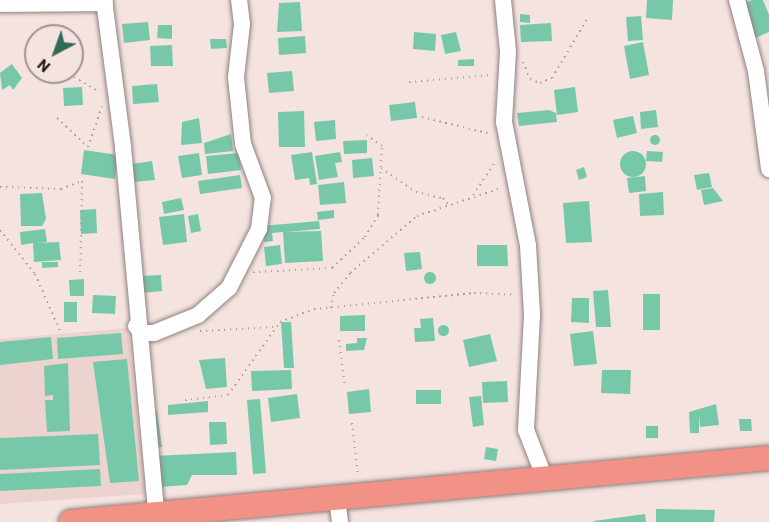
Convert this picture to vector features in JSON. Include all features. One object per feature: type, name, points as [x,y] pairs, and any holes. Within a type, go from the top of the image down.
[{"type":"highway","points":[[71,522],[157,518],[347,496],[545,479],[768,453]]},
{"type":"street","points":[[136,326],[142,333],[176,327],[198,315],[229,288],[260,229],[263,198],[243,144],[236,77],[242,24],[239,0]]},
{"type":"street","points":[[737,0],[756,71],[769,169]]},
{"type":"street","points":[[0,4],[104,2],[109,101],[157,518]]},
{"type":"street","points":[[504,2],[507,138],[528,245],[531,297],[526,430],[545,479]]},
{"type":"street","points":[[340,522],[347,496]]},
{"type":"path","points":[[506,31],[530,79],[540,83],[559,70],[572,38],[587,19]]},
{"type":"path","points":[[409,82],[507,73]]},
{"type":"path","points":[[57,118],[88,147],[109,101],[84,83]]},
{"type":"path","points":[[422,117],[507,138],[473,195]]},
{"type":"path","points":[[242,267],[257,274],[332,268],[365,237],[378,215],[382,146],[366,135]]},
{"type":"path","points":[[380,167],[416,192],[443,198],[448,204]]},
{"type":"path","points":[[332,308],[334,293],[350,273],[417,216],[473,195],[492,194],[515,180]]},
{"type":"path","points":[[0,187],[61,189],[82,181],[80,274]]},
{"type":"path","points":[[0,230],[35,274],[61,333]]},
{"type":"path","points":[[176,327],[220,333],[277,326],[314,309],[474,293],[531,297]]},
{"type":"path","points":[[185,400],[228,394],[277,326]]},
{"type":"path","points":[[339,340],[345,387]]},
{"type":"path","points":[[347,496],[352,423]]},
{"type":"shaded area","points":[[128,328],[145,494],[0,504],[0,339]]},
{"type":"building","points":[[647,0],[673,0],[672,20],[646,18]]},
{"type":"building","points":[[752,0],[763,0],[769,15],[769,32],[755,38],[740,5]]},
{"type":"building","points":[[300,2],[302,31],[277,32],[279,3]]},
{"type":"building","points":[[520,14],[530,15],[530,23],[520,22]]},
{"type":"building","points":[[641,16],[643,40],[628,41],[626,17]]},
{"type":"building","points":[[148,22],[150,40],[124,43],[122,24]]},
{"type":"building","points":[[551,23],[552,41],[521,42],[520,25]]},
{"type":"building","points":[[158,25],[172,25],[172,39],[157,38]]},
{"type":"building","points":[[414,32],[436,34],[435,51],[413,49]]},
{"type":"building","points":[[456,32],[461,51],[445,54],[441,35]]},
{"type":"building","points":[[305,36],[306,53],[279,55],[278,38]]},
{"type":"building","points":[[210,39],[226,39],[227,48],[211,49]]},
{"type":"building","points":[[643,42],[649,75],[630,79],[624,46]]},
{"type":"building","points":[[172,45],[173,66],[151,66],[150,46]]},
{"type":"building","points":[[474,59],[474,66],[458,66],[458,60]]},
{"type":"building","points":[[12,64],[22,78],[13,90],[10,85],[2,90],[0,73]]},
{"type":"building","points":[[292,71],[294,91],[269,93],[267,73]]},
{"type":"building","points":[[157,84],[159,102],[133,104],[132,86]]},
{"type":"building","points":[[82,87],[83,105],[64,106],[63,88]]},
{"type":"building","points":[[575,87],[578,112],[557,115],[554,90]]},
{"type":"building","points":[[415,102],[417,118],[391,121],[389,105]]},
{"type":"building","points":[[549,110],[556,113],[557,122],[519,126],[517,113]]},
{"type":"building","points":[[656,110],[658,127],[641,129],[640,112]]},
{"type":"building","points":[[304,111],[305,147],[279,147],[278,112]]},
{"type":"building","points":[[633,116],[637,133],[617,138],[613,120]]},
{"type":"building","points":[[199,118],[202,143],[181,145],[182,122]]},
{"type":"building","points":[[335,120],[336,139],[316,141],[314,122]]},
{"type":"building","points":[[231,134],[233,151],[205,154],[204,143]]},
{"type":"building","points":[[655,135],[659,136],[659,144],[655,145],[651,144],[650,140],[651,136]]},
{"type":"building","points":[[367,140],[367,153],[344,154],[343,141]]},
{"type":"building","points":[[84,150],[118,155],[115,179],[81,174]]},
{"type":"building","points":[[633,151],[642,155],[646,164],[642,173],[633,177],[624,173],[620,164],[624,155]]},
{"type":"building","points":[[647,151],[663,152],[662,162],[646,161]]},
{"type":"building","points":[[312,152],[317,184],[310,185],[309,178],[295,180],[291,155]]},
{"type":"building","points":[[340,152],[342,162],[335,163],[338,177],[319,180],[315,156]]},
{"type":"building","points":[[199,153],[202,175],[182,178],[178,156]]},
{"type":"building","points":[[239,153],[241,170],[208,174],[206,156]]},
{"type":"building","points":[[372,158],[374,176],[353,178],[352,160]]},
{"type":"building","points":[[152,161],[155,180],[134,182],[132,164]]},
{"type":"building","points":[[584,167],[587,177],[579,180],[576,170]]},
{"type":"building","points":[[709,173],[712,187],[697,190],[694,175]]},
{"type":"building","points":[[240,175],[242,188],[200,194],[198,181]]},
{"type":"building","points":[[645,176],[646,191],[629,193],[627,178]]},
{"type":"building","points":[[344,182],[346,203],[320,205],[318,185]]},
{"type":"building","points":[[713,188],[723,201],[704,205],[701,190]]},
{"type":"building","points":[[663,192],[664,215],[640,216],[639,194]]},
{"type":"building","points":[[42,193],[46,219],[42,226],[21,226],[20,194]]},
{"type":"building","points":[[181,198],[184,210],[164,214],[162,202]]},
{"type":"building","points":[[589,201],[592,242],[566,243],[563,203]]},
{"type":"building","points":[[96,209],[97,233],[81,234],[80,210]]},
{"type":"building","points":[[334,210],[334,218],[318,220],[317,212]]},
{"type":"building","points":[[184,214],[187,242],[163,245],[159,217]]},
{"type":"building","points":[[198,214],[201,231],[191,233],[188,216]]},
{"type":"building","points":[[319,221],[320,229],[286,232],[321,231],[323,261],[285,263],[283,232],[272,233],[273,241],[264,242],[261,226]]},
{"type":"building","points":[[45,229],[47,242],[36,243],[59,242],[61,260],[34,262],[33,243],[21,245],[20,232]]},
{"type":"building","points":[[280,245],[282,264],[266,266],[264,247]]},
{"type":"building","points":[[477,245],[507,245],[508,266],[477,266]]},
{"type":"building","points":[[420,252],[422,269],[406,271],[404,253]]},
{"type":"building","points":[[42,262],[58,262],[58,267],[42,268]]},
{"type":"building","points":[[432,272],[435,273],[435,283],[428,284],[425,283],[424,276],[425,273]]},
{"type":"building","points":[[161,275],[162,291],[141,293],[139,276]]},
{"type":"building","points":[[84,279],[84,296],[70,296],[69,280]]},
{"type":"building","points":[[608,290],[611,327],[596,327],[593,291]]},
{"type":"building","points":[[643,294],[660,294],[660,330],[643,330]]},
{"type":"building","points":[[93,295],[116,296],[115,314],[92,313]]},
{"type":"building","points":[[572,298],[589,298],[589,323],[571,322]]},
{"type":"building","points":[[64,302],[77,302],[77,322],[64,322]]},
{"type":"building","points":[[365,315],[365,331],[340,331],[340,316]]},
{"type":"building","points":[[433,318],[435,341],[415,342],[414,328],[421,328],[420,319]]},
{"type":"building","points":[[281,322],[291,322],[294,368],[284,368]]},
{"type":"building","points":[[443,324],[449,330],[443,336],[437,330]]},
{"type":"building","points":[[593,331],[597,364],[574,366],[570,334]]},
{"type":"building","points":[[121,333],[123,354],[58,359],[57,338]]},
{"type":"building","points":[[490,334],[497,361],[469,367],[463,340]]},
{"type":"building","points":[[51,337],[53,359],[0,365],[0,342]]},
{"type":"building","points":[[357,338],[367,338],[364,350],[346,351],[346,344],[357,343]]},
{"type":"building","points":[[225,358],[227,387],[206,389],[199,360]]},
{"type":"building","points":[[127,359],[139,481],[110,483],[93,362]]},
{"type":"building","points":[[68,363],[70,431],[47,432],[45,400],[53,400],[53,395],[45,396],[44,366]]},
{"type":"building","points":[[291,370],[292,389],[252,391],[251,371]]},
{"type":"building","points":[[602,370],[631,370],[630,394],[601,393]]},
{"type":"building","points":[[507,381],[508,402],[483,403],[482,382]]},
{"type":"building","points":[[369,389],[371,412],[349,414],[347,392]]},
{"type":"building","points":[[416,390],[441,390],[441,404],[416,404]]},
{"type":"building","points":[[297,394],[300,418],[271,422],[268,398]]},
{"type":"building","points":[[481,396],[484,425],[473,427],[469,397]]},
{"type":"building","points":[[260,399],[266,473],[253,474],[247,400]]},
{"type":"building","points":[[208,401],[208,412],[168,415],[168,405]]},
{"type":"building","points":[[716,404],[719,425],[700,427],[699,415],[699,433],[690,433],[689,412]]},
{"type":"building","points":[[157,411],[162,447],[153,448],[149,412]]},
{"type":"building","points":[[739,419],[751,419],[752,431],[740,431]]},
{"type":"building","points":[[209,422],[226,422],[227,444],[210,445]]},
{"type":"building","points":[[646,426],[658,426],[658,438],[646,438]]},
{"type":"building","points":[[98,434],[100,465],[0,470],[0,438]]},
{"type":"building","points":[[486,447],[498,449],[496,461],[484,459]]},
{"type":"building","points":[[236,452],[237,475],[192,475],[187,485],[160,487],[153,456]]},
{"type":"building","points":[[100,469],[101,486],[0,491],[0,474]]},
{"type":"building","points":[[656,509],[715,510],[714,522],[656,522]]},
{"type":"building","points":[[645,514],[646,522],[594,522],[594,521]]}]
